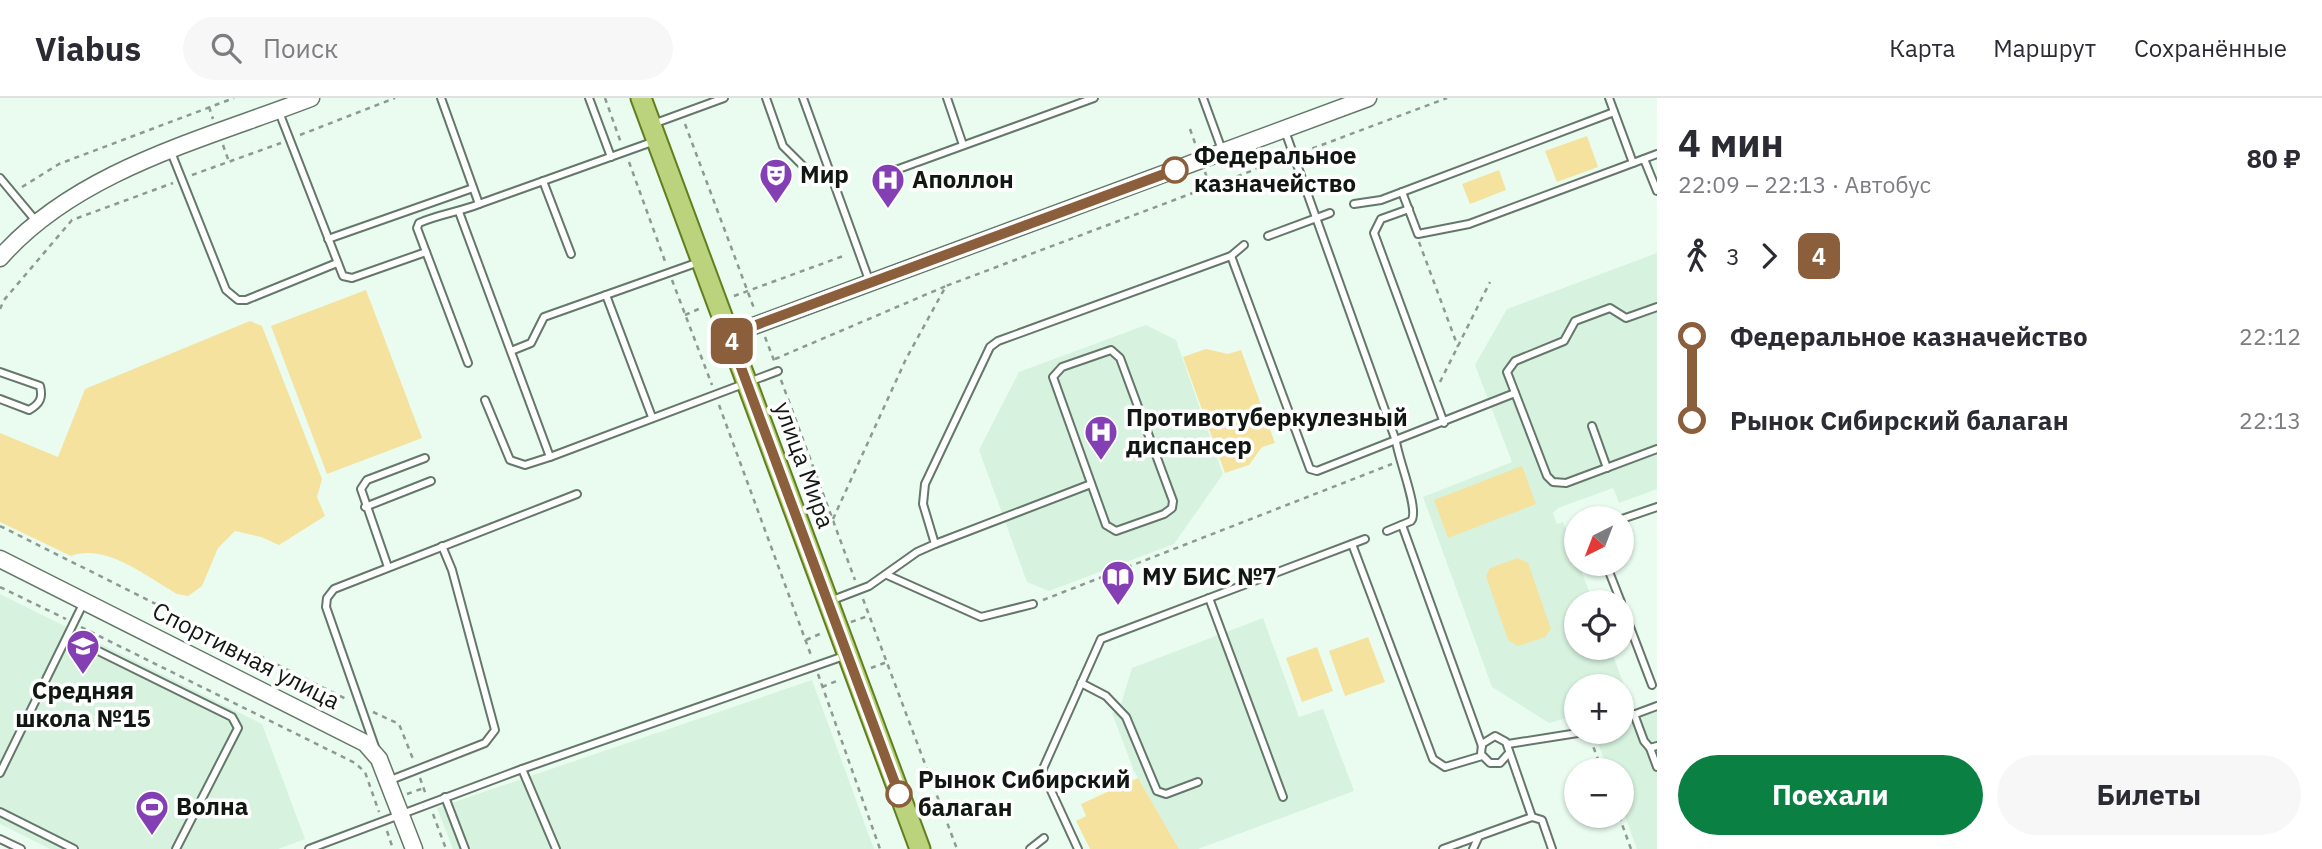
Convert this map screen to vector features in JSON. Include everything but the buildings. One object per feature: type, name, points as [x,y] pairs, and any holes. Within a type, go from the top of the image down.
[{"type":"main road","name":"улица Мира","points":[[641,98],[920,849]]},
{"type":"street","points":[[0,258],[36,221],[93,185],[311,98]]},
{"type":"street","points":[[729,335],[1368,98]]},
{"type":"street","name":"Спортивная улица","points":[[0,559],[353,735],[371,747],[379,759],[414,849]]},
{"type":"lane","points":[[441,98],[479,204]]},
{"type":"lane","points":[[589,98],[611,157]]},
{"type":"lane","points":[[468,363],[417,228],[419,223],[450,210],[459,212],[625,152],[681,114],[724,98]]},
{"type":"lane","points":[[765,98],[783,146],[807,170]]},
{"type":"lane","points":[[803,98],[870,282]]},
{"type":"lane","points":[[947,98],[963,145]]},
{"type":"lane","points":[[893,171],[1094,98]]},
{"type":"lane","points":[[1203,98],[1222,152]]},
{"type":"lane","points":[[1609,98],[1633,163]]},
{"type":"lane","points":[[279,111],[343,276],[352,278],[426,252]]},
{"type":"lane","points":[[1354,204],[1381,200],[1614,112]]},
{"type":"lane","points":[[1284,129],[1396,442],[1399,462],[1416,513],[1414,518],[1387,530]]},
{"type":"lane","points":[[171,152],[220,277],[231,296],[246,300],[337,263]]},
{"type":"lane","points":[[1402,192],[1418,234],[1469,224],[1657,154]]},
{"type":"lane","points":[[1644,159],[1657,191]]},
{"type":"lane","points":[[0,178],[36,221]]},
{"type":"lane","points":[[543,181],[571,254]]},
{"type":"lane","points":[[328,239],[473,188]]},
{"type":"lane","points":[[1409,209],[1381,219],[1374,233],[1444,423]]},
{"type":"lane","points":[[459,212],[550,457]]},
{"type":"lane","points":[[1268,236],[1330,213]]},
{"type":"lane","points":[[935,544],[923,504],[925,484],[990,347],[998,341],[1231,256],[1244,245]]},
{"type":"lane","points":[[1231,256],[1310,469],[1317,471],[1396,442],[1515,393]]},
{"type":"lane","points":[[511,351],[531,343],[544,317],[702,261]]},
{"type":"lane","points":[[606,295],[652,417]]},
{"type":"lane","points":[[1657,307],[1626,318],[1610,308],[1575,321],[1564,341],[1510,363],[1507,373],[1547,476],[1553,482],[1566,483],[1657,449]]},
{"type":"lane","points":[[1111,350],[1120,358],[1173,501],[1172,508],[1164,514],[1112,531],[1106,525],[1091,484],[1053,377],[1062,367],[1111,350]]},
{"type":"lane","points":[[485,400],[510,460],[525,465],[778,371]]},
{"type":"lane","points":[[0,372],[40,386],[42,395],[39,405],[29,410],[0,399]]},
{"type":"lane","points":[[1592,426],[1607,468]]},
{"type":"lane","points":[[388,567],[361,494],[363,483],[425,458]]},
{"type":"lane","points":[[365,507],[431,481]]},
{"type":"lane","points":[[828,602],[860,591],[917,552],[1091,484]]},
{"type":"lane","points":[[379,759],[326,607],[327,598],[334,589],[577,494]]},
{"type":"lane","points":[[1634,515],[1657,507]]},
{"type":"lane","points":[[1402,525],[1482,746],[1482,756],[1487,762],[1496,764],[1508,754]]},
{"type":"lane","points":[[1079,849],[1042,771],[1101,639],[1365,539]]},
{"type":"lane","points":[[1352,544],[1433,759],[1445,767],[1482,756]]},
{"type":"lane","points":[[388,781],[485,743],[495,730],[452,570],[442,545]]},
{"type":"lane","points":[[887,575],[981,617],[1033,604]]},
{"type":"lane","points":[[1209,598],[1283,797]]},
{"type":"lane","points":[[0,773],[85,601]]},
{"type":"lane","points":[[68,636],[232,717],[237,722],[238,728],[176,849]]},
{"type":"lane","points":[[1634,637],[1653,685]]},
{"type":"lane","points":[[309,849],[522,769],[848,655]]},
{"type":"lane","points":[[1081,683],[1106,696],[1126,717],[1157,791],[1166,794],[1198,782]]},
{"type":"lane","points":[[1657,706],[1634,714],[1644,741],[1654,747],[1657,766]]},
{"type":"lane","points":[[1475,727],[1508,744],[1564,735]]},
{"type":"lane","points":[[1482,746],[1486,739],[1495,736]]},
{"type":"lane","points":[[1508,744],[1508,754],[1532,817]]},
{"type":"lane","points":[[522,769],[556,849]]},
{"type":"lane","points":[[445,797],[465,849]]},
{"type":"lane","points":[[0,812],[74,849]]},
{"type":"lane","points":[[1443,849],[1532,817],[1542,820],[1552,849]]},
{"type":"lane","points":[[1472,849],[1479,836]]},
{"type":"lane","points":[[1030,849],[1044,838]]},
{"type":"lane","points":[[0,839],[21,849]]},
{"type":"path","points":[[13,194],[59,164],[234,98]]},
{"type":"path","points":[[605,98],[880,849]]},
{"type":"path","points":[[774,359],[946,286],[1447,98]]},
{"type":"path","points":[[681,114],[957,849]]},
{"type":"path","points":[[1418,234],[1419,249],[1458,347]]},
{"type":"path","points":[[685,315],[846,255]]},
{"type":"path","points":[[1434,396],[1490,282]]},
{"type":"path","points":[[833,521],[906,359],[946,286]]},
{"type":"path","points":[[1033,604],[1399,462]]},
{"type":"path","points":[[0,526],[399,724],[446,849]]},
{"type":"path","points":[[1624,828],[1632,849]]},
{"type":"shaded area","points":[[1587,136],[1598,167],[1557,182],[1545,151]]},
{"type":"shaded area","points":[[1499,170],[1506,190],[1470,204],[1462,184]]},
{"type":"shaded area","points":[[1657,253],[1657,489],[1619,503],[1613,488],[1558,508],[1553,513],[1557,524],[1563,522],[1564,525],[1564,576],[1583,576],[1588,590],[1564,590],[1564,660],[1615,660],[1620,674],[1564,674],[1564,719],[1549,723],[1492,687],[1423,497],[1512,462],[1475,365],[1507,309]]},
{"type":"shaded area","points":[[366,290],[422,438],[327,474],[271,326]]},
{"type":"shaded area","points":[[250,321],[262,326],[322,479],[317,497],[325,516],[279,545],[261,537],[235,531],[218,548],[202,586],[188,596],[177,594],[140,571],[112,558],[84,553],[71,556],[0,522],[0,433],[58,457],[85,389]]},
{"type":"shaded area","name":"Противотуберкулезный диспансер","points":[[1146,325],[1176,340],[1223,474],[1174,544],[1049,591],[1027,582],[979,450],[1019,372]]},
{"type":"shaded area","points":[[1206,349],[1228,354],[1241,350],[1275,443],[1262,447],[1249,465],[1225,473],[1183,357]]},
{"type":"shaded area","points":[[1522,466],[1536,504],[1448,538],[1434,500]]},
{"type":"shaded area","points":[[1518,558],[1528,563],[1551,629],[1545,637],[1518,646],[1508,640],[1486,576],[1490,568]]},
{"type":"shaded area","name":"Средняя школа №15","points":[[0,594],[262,724],[305,839],[278,849],[50,849],[0,824]]},
{"type":"shaded area","points":[[1263,618],[1299,717],[1323,709],[1354,791],[1198,849],[1179,849],[1134,771],[1112,713],[1121,704],[1132,668]]},
{"type":"shaded area","points":[[1368,637],[1385,682],[1345,696],[1329,651]]},
{"type":"shaded area","points":[[1317,647],[1333,691],[1302,702],[1286,658]]},
{"type":"shaded area","points":[[812,680],[874,849],[453,849],[437,808]]},
{"type":"shaded area","points":[[1657,711],[1657,849],[1637,849],[1629,828],[1634,828],[1634,758],[1604,758],[1598,744],[1634,744],[1634,720]]},
{"type":"shaded area","points":[[1138,778],[1179,849],[1090,849],[1076,821],[1086,816],[1081,804]]},
{"type":"bus line","name":"4","points":[[899,794],[729,335],[1175,170]]},
{"type":"place","name":"Федеральное казначейство","points":[[1175,170]]},
{"type":"place","name":"Мир","points":[[776,205]]},
{"type":"place","name":"Аполлон","points":[[888,210]]},
{"type":"place","name":"Противотуберкулезный диспансер","points":[[1101,462]]},
{"type":"place","name":"МУ БИС №7","points":[[1118,607]]},
{"type":"place","name":"Средняя школа №15","points":[[83,676]]},
{"type":"place","name":"Рынок Сибирский балаган","points":[[899,794]]},
{"type":"place","name":"Волна","points":[[152,837]]}]
